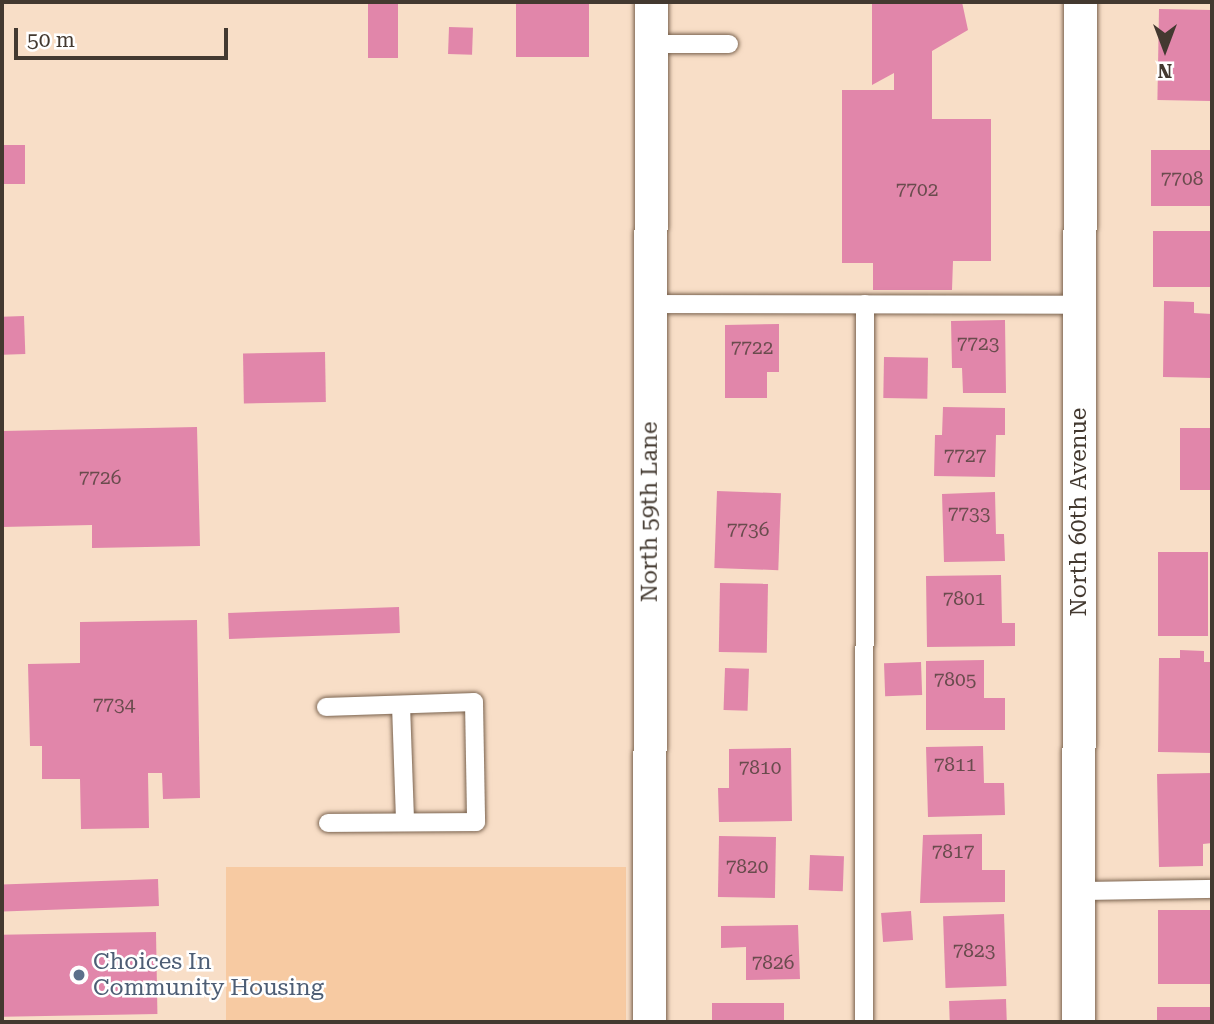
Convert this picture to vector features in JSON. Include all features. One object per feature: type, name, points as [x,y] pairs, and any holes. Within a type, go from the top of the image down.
[{"type":"street","name":"North 59th Lane","points":[[649,1022],[651,2]]},
{"type":"street","name":"North 60th Avenue","points":[[1078,1022],[1080,2]]},
{"type":"lane","points":[[650,44],[729,44]]},
{"type":"lane","points":[[650,304],[1079,305]]},
{"type":"lane","points":[[864,1022],[865,304]]},
{"type":"lane","points":[[326,707],[474,702],[476,822],[328,823]]},
{"type":"lane","points":[[401,705],[405,822]]},
{"type":"lane","points":[[1078,891],[1212,889]]},
{"type":"shaded area","points":[[226,867],[626,867],[626,1022],[226,1022]]},
{"type":"building","points":[[368,2],[398,2],[398,58],[368,58]]},
{"type":"building","points":[[516,2],[589,2],[589,57],[516,57]]},
{"type":"building","points":[[872,2],[962,2],[968,30],[932,51],[932,119],[991,119],[991,261],[953,261],[952,290],[873,290],[873,263],[842,263],[842,90],[894,90],[894,73],[872,85]]},
{"type":"building","points":[[1159,9],[1212,10],[1210,101],[1157,100]]},
{"type":"building","points":[[449,27],[473,28],[472,55],[448,54]]},
{"type":"building","points":[[2,145],[25,145],[25,184],[2,184]]},
{"type":"building","points":[[1151,150],[1212,150],[1212,206],[1151,206]]},
{"type":"building","points":[[1153,231],[1212,231],[1212,287],[1153,287]]},
{"type":"building","points":[[1164,301],[1194,302],[1194,313],[1212,314],[1212,378],[1163,377]]},
{"type":"building","points":[[24,316],[25,354],[3,355],[2,317]]},
{"type":"building","points":[[1005,320],[1006,393],[963,393],[962,368],[952,368],[951,321]]},
{"type":"building","points":[[779,324],[779,372],[767,372],[767,398],[725,398],[725,325]]},
{"type":"building","points":[[325,352],[326,402],[244,403],[243,353]]},
{"type":"building","points":[[884,357],[928,358],[927,399],[883,398]]},
{"type":"building","points":[[943,407],[1005,408],[1005,435],[996,435],[995,477],[934,476],[935,435],[942,435]]},
{"type":"building","points":[[197,427],[200,546],[92,548],[92,525],[2,527],[2,431]]},
{"type":"building","points":[[1180,428],[1212,428],[1212,490],[1180,490]]},
{"type":"building","points":[[717,491],[781,493],[778,570],[714,568]]},
{"type":"building","points":[[995,492],[996,534],[1004,534],[1005,561],[944,562],[942,494]]},
{"type":"building","points":[[1158,552],[1208,552],[1208,636],[1158,636]]},
{"type":"building","points":[[1001,575],[1002,623],[1015,623],[1015,646],[927,647],[926,576]]},
{"type":"building","points":[[720,583],[768,584],[767,653],[719,652]]},
{"type":"building","points":[[399,607],[400,633],[229,639],[228,613]]},
{"type":"building","points":[[197,620],[200,798],[163,799],[162,773],[148,773],[149,828],[81,829],[80,779],[42,779],[42,746],[30,746],[28,664],[80,663],[80,622]]},
{"type":"building","points":[[1180,650],[1204,651],[1204,662],[1212,662],[1212,753],[1158,752],[1159,658],[1180,658]]},
{"type":"building","points":[[984,660],[984,698],[1005,698],[1005,730],[926,730],[926,661]]},
{"type":"building","points":[[921,662],[922,695],[885,696],[884,663]]},
{"type":"building","points":[[725,668],[749,669],[748,711],[724,710]]},
{"type":"building","points":[[983,746],[984,783],[1004,783],[1005,815],[928,817],[926,747]]},
{"type":"building","points":[[791,748],[792,821],[719,822],[718,788],[729,788],[729,749]]},
{"type":"building","points":[[1212,773],[1212,843],[1203,844],[1203,866],[1159,867],[1157,774]]},
{"type":"building","points":[[982,834],[982,870],[1005,870],[1005,902],[920,903],[923,835]]},
{"type":"building","points":[[719,836],[776,837],[775,898],[718,897]]},
{"type":"building","points":[[810,855],[844,856],[843,891],[809,890]]},
{"type":"building","points":[[158,879],[159,906],[3,911],[2,884]]},
{"type":"building","points":[[1158,910],[1212,910],[1212,984],[1158,984]]},
{"type":"building","points":[[911,911],[913,940],[883,942],[881,913]]},
{"type":"building","points":[[1004,914],[1007,986],[946,988],[943,916]]},
{"type":"building","points":[[798,925],[800,979],[746,980],[746,947],[721,948],[721,926]]},
{"type":"building","name":"Choices In Community Housing","points":[[156,932],[157,1014],[3,1017],[2,935]]},
{"type":"building","points":[[1006,999],[1007,1022],[950,1022],[949,1001]]},
{"type":"building","points":[[712,1003],[784,1003],[784,1022],[712,1022]]},
{"type":"building","points":[[1157,1007],[1212,1007],[1212,1022],[1157,1022]]},
{"type":"place","name":"Choices In Community Housing","points":[[79,975]]}]
